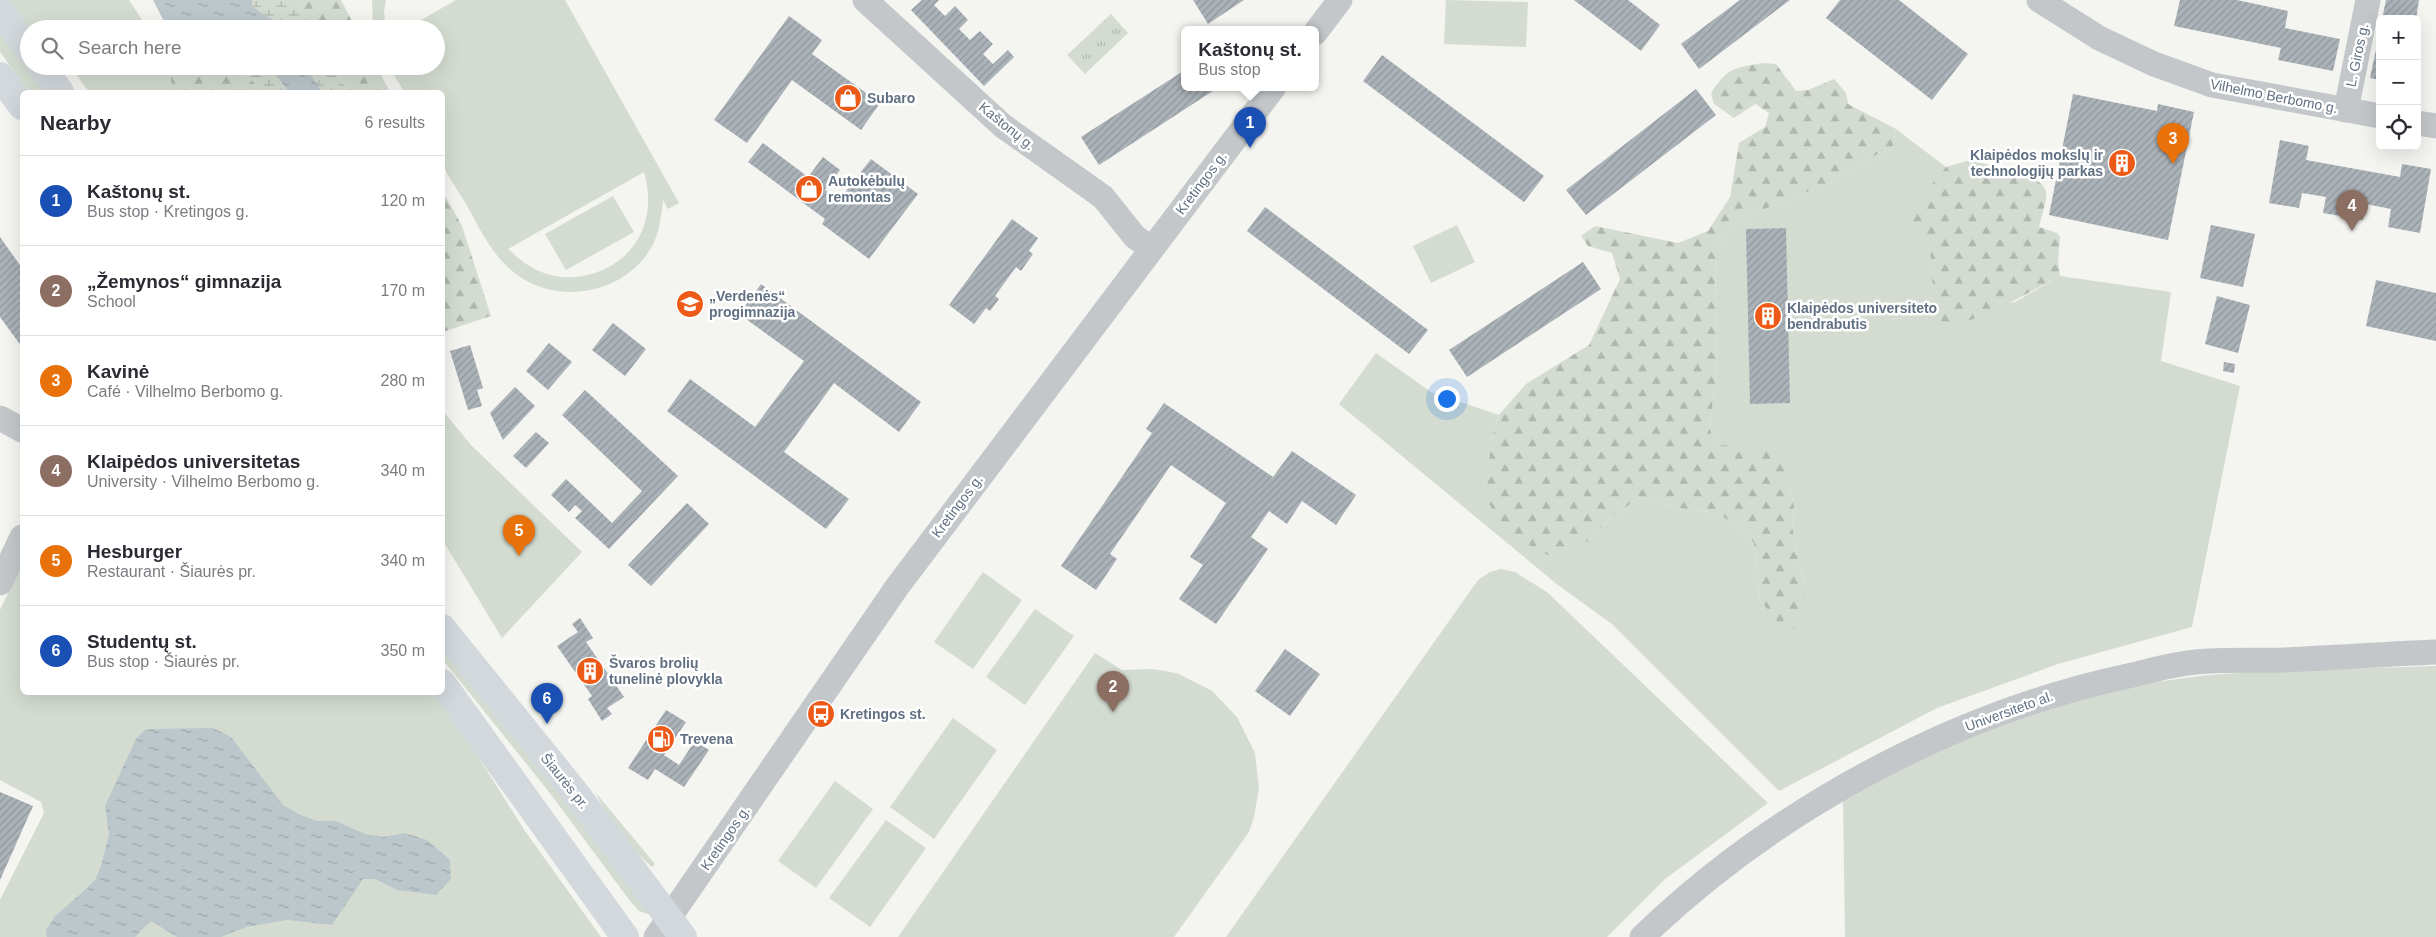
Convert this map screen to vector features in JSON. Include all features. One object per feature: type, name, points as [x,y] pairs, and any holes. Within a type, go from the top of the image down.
[{"type":"main road","points":[[0,11],[20,38]]},
{"type":"main road","points":[[48,75],[59,90]]},
{"type":"main road","points":[[0,76],[20,103]]},
{"type":"main road","name":"Šiaurės pr.","points":[[445,632],[577,794],[670,931]]},
{"type":"main road","points":[[445,687],[625,937]]},
{"type":"street","name":"Kaštonų g.","points":[[865,0],[1003,126],[1103,196],[1136,237],[1151,248]]},
{"type":"street","points":[[1319,28],[1340,0]]},
{"type":"street","name":"Vilhelmo Berbomo g.","points":[[2039,0],[2099,38],[2154,64],[2212,85],[2376,115]]},
{"type":"street","name":"L. Giros g.","points":[[2346,110],[2368,0]]},
{"type":"street","name":"Kretingos g.","points":[[670,931],[897,587],[1271,91]]},
{"type":"street","points":[[2421,124],[2436,126]]},
{"type":"street","points":[[0,418],[20,429]]},
{"type":"street","points":[[0,583],[20,541]]},
{"type":"street","name":"Universiteto al.","points":[[1642,937],[1679,903],[1742,854],[1790,821],[1914,750],[1990,716],[2061,692],[2196,662],[2436,652]]},
{"type":"green space","points":[[9,0],[129,0],[142,20],[23,20]]},
{"type":"green space","points":[[252,0],[298,0],[300,10],[308,20],[273,20],[259,12],[252,5]]},
{"type":"green space","points":[[298,0],[341,0],[351,20],[308,20],[300,10]]},
{"type":"green space","points":[[372,0],[386,0],[385,20],[373,20]]},
{"type":"green space","points":[[456,0],[565,0],[679,203],[668,209],[663,200],[660,224],[651,248],[639,264],[624,276],[607,285],[589,290],[570,292],[551,290],[533,284],[516,274],[493,251],[445,170],[445,90],[403,90],[394,75],[445,75],[445,20],[421,20]],"holes":[[[644,172],[648,204],[646,219],[641,233],[633,246],[623,257],[595,273],[574,277],[552,276],[530,267],[508,249]]]},
{"type":"green space","points":[[1446,0],[1528,2],[1526,47],[1444,44]]},
{"type":"green space","points":[[1111,14],[1128,33],[1085,74],[1067,55]]},
{"type":"green space","points":[[0,31],[20,57],[20,75],[34,75],[45,90],[28,90],[0,52]]},
{"type":"green space","points":[[1762,63],[1776,64],[1796,91],[1808,90],[1834,79],[1846,93],[1848,104],[1896,129],[1892,150],[1879,153],[1829,183],[1740,219],[1716,248],[1715,307],[1717,363],[1710,429],[1715,444],[1782,453],[1792,465],[1790,487],[1794,506],[1792,526],[1804,585],[1804,621],[1790,630],[1781,626],[1760,600],[1754,543],[1738,525],[1715,513],[1680,508],[1640,497],[1611,518],[1588,541],[1557,560],[1527,544],[1499,520],[1486,498],[1491,441],[1499,415],[1526,384],[1589,345],[1620,279],[1612,253],[1588,246],[1581,236],[1595,226],[1678,243],[1708,231],[1730,197],[1739,143],[1765,127],[1769,113],[1755,104],[1734,118],[1714,104],[1711,93],[1722,78],[1732,70]]},
{"type":"green space","points":[[77,75],[170,75],[173,90],[88,90]]},
{"type":"green space","points":[[170,75],[246,75],[262,90],[173,90]]},
{"type":"green space","points":[[246,75],[276,75],[288,90],[262,90]]},
{"type":"green space","points":[[312,75],[338,75],[347,90],[321,90]]},
{"type":"green space","points":[[338,75],[381,75],[389,90],[347,90]]},
{"type":"green space","points":[[1896,129],[1946,167],[1934,185],[1930,246],[1936,320],[2015,302],[2060,276],[2171,292],[2161,361],[2240,386],[2192,627],[2058,664],[1937,708],[1779,791],[1612,624],[1558,585],[1339,404],[1376,353],[1431,392],[1499,415],[1491,441],[1588,541],[1611,518],[1640,497],[1680,508],[1715,513],[1738,525],[1754,543],[1760,600],[1790,629],[1804,620],[1804,585],[1792,526],[1794,506],[1790,487],[1791,465],[1739,448],[1715,444],[1710,429],[1717,363],[1715,307],[1716,248],[1740,219],[1829,183],[1879,153],[1892,150]]},
{"type":"green space","points":[[1970,160],[2025,175],[2035,179],[2042,185],[2046,196],[2039,227],[2057,233],[2060,237],[2058,261],[2060,276],[1991,313],[1955,325],[1935,320],[1930,246],[1911,231],[1918,202],[1946,167]]},
{"type":"green space","points":[[445,195],[462,226],[491,316],[445,331]]},
{"type":"green space","points":[[613,196],[634,232],[566,270],[545,234]]},
{"type":"green space","points":[[1457,225],[1475,262],[1431,283],[1413,246]]},
{"type":"green space","points":[[445,413],[471,445],[582,552],[502,638],[445,544]]},
{"type":"green space","points":[[20,568],[20,695],[434,695],[465,736],[525,831],[601,937],[0,937],[0,900],[44,813],[41,802],[0,780],[0,610]]},
{"type":"green space","points":[[1501,569],[1515,572],[1547,592],[1768,803],[1665,879],[1607,937],[1226,937],[1478,580],[1490,572]]},
{"type":"green space","points":[[983,572],[1022,600],[973,669],[934,642]]},
{"type":"green space","points":[[1035,609],[1074,636],[1025,705],[986,677]]},
{"type":"green space","points":[[445,652],[573,808],[651,912],[647,914],[639,911],[630,901],[549,792],[445,662]]},
{"type":"green space","points":[[1095,653],[1122,670],[1152,669],[1179,674],[1212,691],[1237,717],[1255,753],[1259,788],[1254,817],[1249,832],[1174,937],[898,937]]},
{"type":"green space","points":[[2436,666],[2436,937],[1845,937],[1843,800],[1907,764],[2004,720],[2119,687],[2247,672]]},
{"type":"green space","points":[[953,718],[997,750],[934,839],[890,807]]},
{"type":"green space","points":[[835,781],[873,809],[816,888],[778,861]]},
{"type":"green space","points":[[595,792],[655,864],[652,867],[620,832]]},
{"type":"green space","points":[[886,820],[926,848],[870,927],[829,898]]},
{"type":"water","points":[[153,0],[252,0],[252,5],[259,12],[273,20],[163,20]]},
{"type":"water","points":[[276,75],[312,75],[321,90],[288,90]]},
{"type":"water","points":[[213,728],[231,737],[283,805],[317,821],[336,821],[365,834],[383,837],[405,833],[427,840],[450,860],[451,879],[436,895],[397,890],[375,879],[363,879],[332,925],[287,920],[246,927],[221,937],[177,937],[151,921],[135,937],[47,937],[46,930],[55,916],[95,880],[101,866],[109,835],[105,806],[136,739],[146,729]]},
{"type":"building","points":[[922,0],[939,0],[934,5],[945,16],[955,6],[968,20],[959,29],[970,40],[980,31],[993,44],[983,54],[993,64],[1008,50],[1014,57],[984,86],[911,10]]},
{"type":"building","points":[[1193,0],[1244,0],[1208,24]]},
{"type":"building","points":[[1574,0],[1628,0],[1660,25],[1641,51]]},
{"type":"building","points":[[1740,0],[1790,0],[1699,69],[1681,44]]},
{"type":"building","points":[[1840,0],[1899,0],[1968,54],[1932,100],[1826,18]]},
{"type":"building","points":[[2180,0],[2237,0],[2288,11],[2285,28],[2340,39],[2333,71],[2278,60],[2281,48],[2174,26]]},
{"type":"building","points":[[2386,0],[2419,0],[2417,15],[2383,15]]},
{"type":"building","points":[[789,16],[822,40],[812,54],[880,103],[861,130],[792,80],[747,143],[714,120]]},
{"type":"building","points":[[2376,50],[2376,79],[2370,78]]},
{"type":"building","points":[[1382,55],[1544,176],[1524,202],[1363,81]]},
{"type":"building","points":[[1181,73],[1181,91],[1213,91],[1099,165],[1081,137]]},
{"type":"building","points":[[1696,89],[1716,115],[1586,215],[1566,190]]},
{"type":"building","name":"Klaipėdos mokslų ir technologijų parkas","points":[[2073,94],[2157,111],[2158,104],[2194,112],[2168,240],[2049,215]]},
{"type":"building","points":[[2280,140],[2309,146],[2306,160],[2400,177],[2402,164],[2431,169],[2420,233],[2388,227],[2391,209],[2366,204],[2363,220],[2323,213],[2326,197],[2302,193],[2299,208],[2269,203]]},
{"type":"building","points":[[763,143],[808,177],[823,157],[840,170],[825,190],[839,200],[871,159],[918,194],[869,259],[822,224],[825,219],[748,162]]},
{"type":"building","points":[[1265,207],[1428,330],[1409,354],[1247,231]]},
{"type":"building","points":[[1012,219],[1038,238],[1029,251],[1033,254],[1021,271],[1016,267],[995,296],[999,299],[990,311],[986,308],[974,324],[949,305]]},
{"type":"building","points":[[2211,225],[2255,234],[2243,287],[2200,278]]},
{"type":"building","name":"Klaipėdos universiteto bendrabutis","points":[[1786,228],[1790,403],[1750,404],[1746,229]]},
{"type":"building","points":[[0,237],[20,265],[20,344],[0,317]]},
{"type":"building","points":[[1583,262],[1601,289],[1467,377],[1449,350]]},
{"type":"building","points":[[2376,280],[2436,293],[2436,341],[2366,326]]},
{"type":"building","points":[[761,284],[921,402],[899,432],[834,383],[784,452],[849,499],[826,529],[667,411],[690,379],[755,427],[804,361],[739,314]]},
{"type":"building","points":[[2217,296],[2250,305],[2238,353],[2205,344]]},
{"type":"building","points":[[613,323],[646,349],[625,376],[592,350]]},
{"type":"building","points":[[549,343],[572,362],[548,390],[526,371]]},
{"type":"building","points":[[470,345],[483,388],[477,390],[482,406],[468,410],[450,351]]},
{"type":"building","points":[[2224,362],[2235,364],[2234,373],[2223,371]]},
{"type":"building","points":[[515,387],[535,406],[503,440],[490,413]]},
{"type":"building","points":[[585,390],[678,476],[609,549],[575,518],[582,511],[575,505],[569,512],[551,495],[566,479],[612,523],[642,491],[562,415]]},
{"type":"building","points":[[1164,403],[1273,477],[1292,451],[1356,495],[1336,525],[1302,501],[1287,524],[1269,511],[1251,537],[1268,549],[1216,624],[1179,599],[1203,565],[1190,557],[1226,503],[1171,465],[1110,554],[1117,559],[1096,590],[1061,566],[1152,433],[1146,429]]},
{"type":"building","points":[[536,432],[549,443],[526,468],[513,456]]},
{"type":"building","points":[[687,503],[709,524],[651,586],[628,565]]},
{"type":"building","name":"Švaros brolių tunelinė plovykla","points":[[580,618],[593,638],[586,642],[624,697],[607,708],[612,714],[602,721],[588,699],[592,696],[557,646],[578,632],[572,624]]},
{"type":"building","points":[[1285,649],[1320,674],[1290,716],[1255,691]]},
{"type":"building","name":"Trevena","points":[[666,710],[686,722],[664,755],[679,765],[695,741],[709,750],[684,787],[655,769],[648,780],[628,768]]},
{"type":"building","points":[[0,792],[33,806],[0,880]]},
{"type":"place","name":"Subaro","points":[[848,98]]},
{"type":"place","name":"Kaštonų st.","points":[[1250,148]]},
{"type":"place","name":"Klaipėdos mokslų ir technologijų parkas","points":[[2122,163]]},
{"type":"place","name":"Kavinė","points":[[2173,164]]},
{"type":"place","name":"Autokėbulų remontas","points":[[809,189]]},
{"type":"place","name":"Klaipėdos universitetas","points":[[2352,231]]},
{"type":"place","name":"„Verdenės“ progimnazija","points":[[690,304]]},
{"type":"place","name":"Klaipėdos universiteto bendrabutis","points":[[1768,316]]},
{"type":"place","name":"Hesburger","points":[[519,556]]},
{"type":"place","name":"Švaros brolių tunelinė plovykla","points":[[590,671]]},
{"type":"place","name":"„Žemynos“ gimnazija","points":[[1113,712]]},
{"type":"place","name":"Kretingos st.","points":[[821,714]]},
{"type":"place","name":"Studentų st.","points":[[547,724]]},
{"type":"place","name":"Trevena","points":[[661,739]]}]
